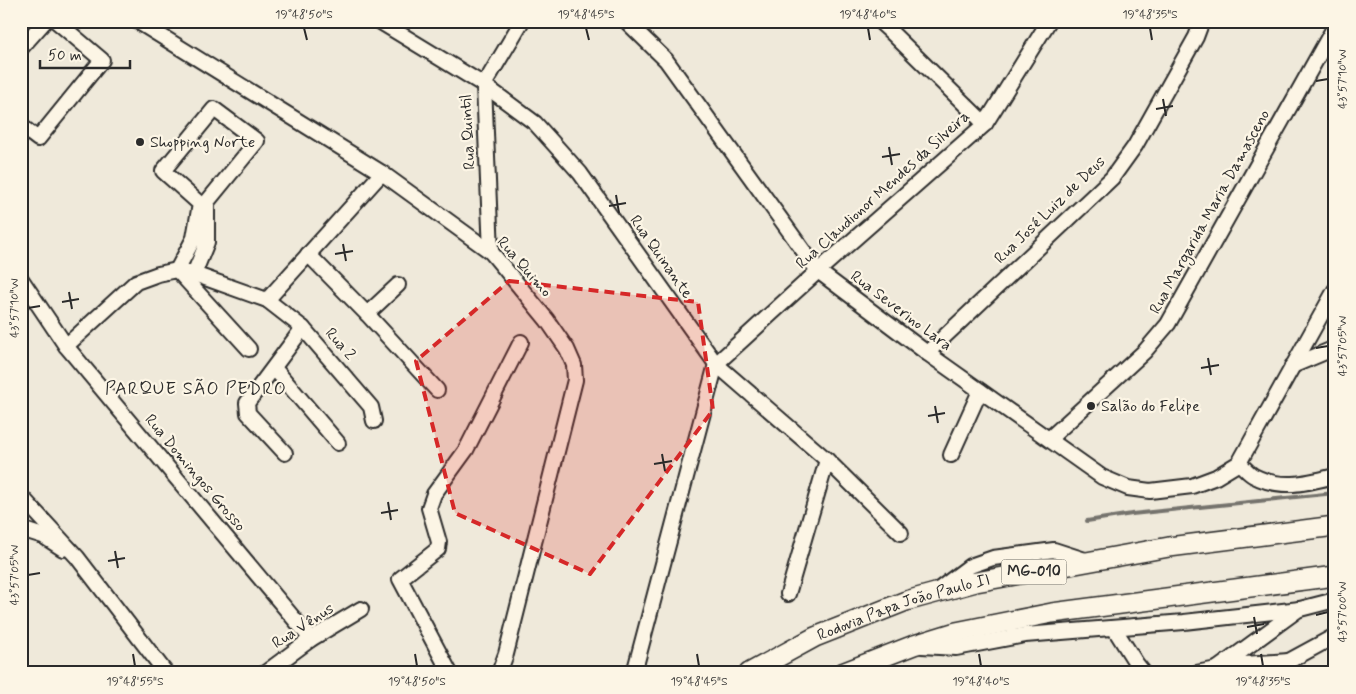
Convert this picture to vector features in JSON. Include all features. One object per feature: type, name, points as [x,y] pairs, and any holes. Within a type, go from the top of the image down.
[{"type":"highway","name":"Rodovia Papa João Paulo II","points":[[749,673],[815,637],[906,601],[976,582],[1169,548],[1335,526]]},
{"type":"highway","points":[[842,673],[956,632],[1052,612],[1335,576]]},
{"type":"street","points":[[21,48],[44,21]]},
{"type":"street","points":[[21,126],[38,139],[102,60],[56,21]]},
{"type":"street","name":"Rua Quimo","points":[[137,21],[382,173],[491,252],[547,320],[567,349],[574,365],[575,380],[506,654],[499,673]]},
{"type":"street","name":"Rua Quinante","points":[[379,21],[484,86],[535,123],[580,173],[716,364],[827,460],[901,533]]},
{"type":"street","name":"Rua Quintil","points":[[491,252],[484,86],[522,21]]},
{"type":"street","name":"Rua Severino Lara","points":[[626,21],[666,60],[818,271],[927,353],[1102,477],[1128,488],[1150,491],[1192,486],[1216,477],[1239,463]]},
{"type":"street","points":[[878,21],[985,124]]},
{"type":"street","name":"Rua Claudionor Mendes da Silveira","points":[[716,364],[985,124],[1049,21]]},
{"type":"street","name":"Rua José Luiz de Deus","points":[[927,353],[1112,178],[1134,146],[1196,37],[1202,21]]},
{"type":"street","name":"Rua Margarida Maria Damasceno","points":[[1049,439],[1145,351],[1168,324],[1335,26]]},
{"type":"street","points":[[66,346],[136,282],[177,270],[201,240],[200,204],[163,171],[214,109],[257,141],[207,202],[201,240],[194,274]]},
{"type":"street","points":[[267,300],[382,173]]},
{"type":"street","points":[[308,254],[437,390]]},
{"type":"street","points":[[177,270],[249,349]]},
{"type":"street","name":"Rua 2","points":[[177,270],[194,274],[267,300],[303,328],[371,407],[374,421]]},
{"type":"street","name":"Rua Domingos Grosso","points":[[21,278],[66,346],[311,639]]},
{"type":"street","points":[[366,314],[398,285]]},
{"type":"street","points":[[1335,290],[1239,463],[1253,475],[1275,484],[1305,483],[1335,476]]},
{"type":"street","points":[[285,453],[248,413],[247,403],[303,328]]},
{"type":"street","points":[[450,673],[400,579],[438,550],[439,542],[429,508],[434,494],[466,450],[521,342]]},
{"type":"street","points":[[1292,366],[1335,348]]},
{"type":"street","points":[[634,673],[716,364]]},
{"type":"street","points":[[274,368],[338,443]]},
{"type":"street","points":[[951,455],[980,391]]},
{"type":"street","points":[[788,594],[827,460]]},
{"type":"street","points":[[21,496],[77,557],[166,673]]},
{"type":"street","points":[[21,528],[43,536],[77,557]]},
{"type":"street","points":[[914,646],[956,648],[1025,635],[1184,622],[1300,609],[1335,600]]},
{"type":"street","name":"Rua Vênus","points":[[265,673],[311,639],[361,609]]},
{"type":"street","points":[[1217,669],[1300,609]]},
{"type":"street","points":[[1114,628],[1144,673]]},
{"type":"street","points":[[1274,673],[1289,661],[1335,636]]},
{"type":"street","points":[[1196,673],[1244,664],[1289,661]]},
{"type":"highlighted area","points":[[509,281],[698,302],[713,410],[590,574],[455,513],[416,361]]},
{"type":"waterway","points":[[1087,521],[1132,514],[1335,493]]},
{"type":"place","name":"Shopping Norte","points":[[140,142]]},
{"type":"place","name":"Salão do Felipe","points":[[1091,406]]},
{"type":"district","name":"PARQUE SÃO PEDRO","points":[[196,389]]}]
